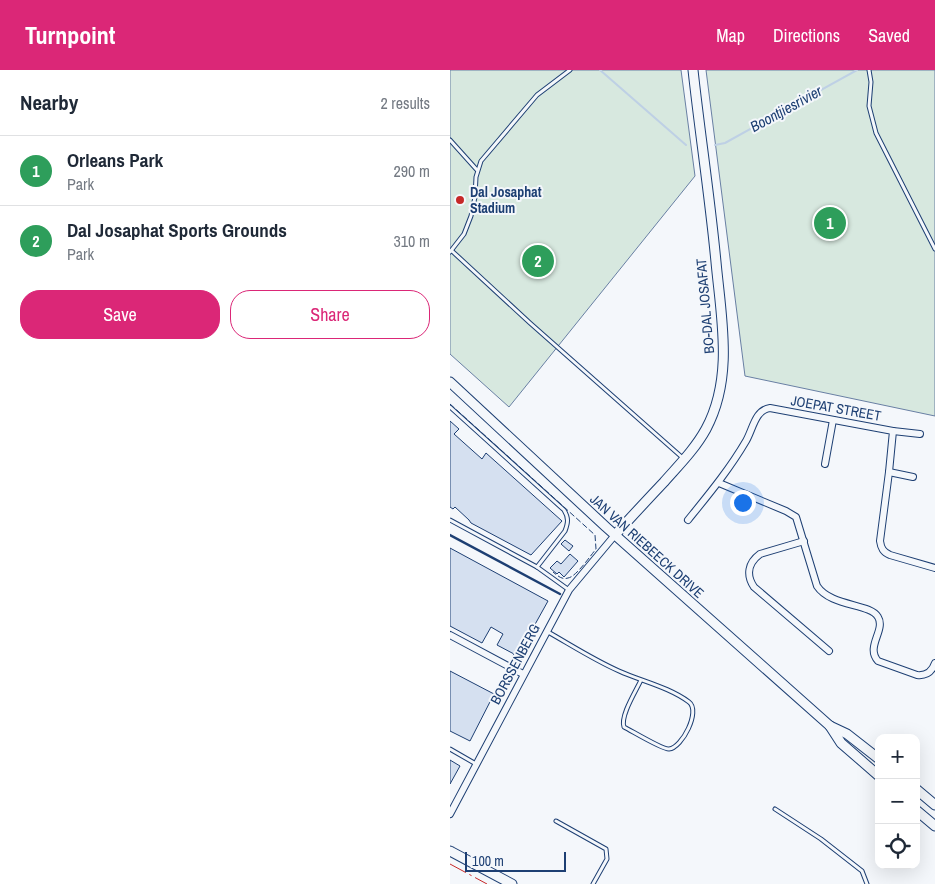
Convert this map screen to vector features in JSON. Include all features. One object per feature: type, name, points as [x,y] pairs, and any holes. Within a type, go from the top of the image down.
[{"type":"main road","name":"BO-DAL JOSAFAT","points":[[615,535],[685,459],[702,436],[714,410],[720,390],[724,346],[711,211],[692,70]]},
{"type":"main road","name":"JAN VAN RIEBEECK DRIVE","points":[[450,382],[615,535],[830,726],[842,743],[875,772]]},
{"type":"main road","name":"JAN VAN RIEBEECK DRIVE","points":[[830,726],[847,734],[875,756]]},
{"type":"main road","points":[[920,792],[935,805]]},
{"type":"main road","points":[[920,813],[935,826]]},
{"type":"main road","points":[[450,851],[510,884]]},
{"type":"street","name":"JOEPAT STREET","points":[[688,520],[719,483],[736,458],[758,414],[765,409],[770,408],[893,431],[880,541],[881,548],[890,555],[935,568]]},
{"type":"street","points":[[825,464],[833,420]]},
{"type":"street","points":[[893,431],[920,434]]},
{"type":"street","points":[[889,472],[913,477]]},
{"type":"street","points":[[719,483],[791,513],[799,523],[817,586],[822,593],[835,600],[869,610],[879,618],[880,623],[873,652],[878,661],[923,676],[933,668],[935,663]]},
{"type":"street","name":"BORSSENBERG","points":[[450,814],[569,590],[615,535]]},
{"type":"street","points":[[804,541],[760,554],[754,558],[748,573],[754,587],[829,651]]},
{"type":"street","points":[[450,635],[523,674]]},
{"type":"lane","points":[[570,70],[537,95],[490,150],[477,170],[475,197],[471,216],[464,234],[451,252],[685,459]]},
{"type":"lane","points":[[869,70],[871,82],[869,106],[876,133],[935,249]]},
{"type":"lane","points":[[450,140],[477,170]]},
{"type":"lane","points":[[450,407],[564,510],[568,516],[567,526],[564,531],[536,567]]},
{"type":"lane","points":[[450,520],[536,567],[569,590]]},
{"type":"lane","points":[[546,632],[617,670],[641,680],[690,703],[694,710],[684,736],[674,748],[666,749],[624,727],[624,716],[641,680]]},
{"type":"lane","points":[[450,749],[477,764]]},
{"type":"lane","points":[[775,809],[821,839],[862,871],[867,884]]},
{"type":"lane","points":[[556,821],[606,849],[607,858],[593,884]]},
{"type":"shaded area","points":[[450,70],[681,70],[695,176],[509,407],[450,354]]},
{"type":"shaded area","points":[[706,70],[935,70],[935,416],[745,376]]},
{"type":"building","points":[[450,421],[459,429],[454,434],[482,459],[486,453],[562,521],[531,555],[471,523],[455,507],[453,509],[450,507]]},
{"type":"building","points":[[565,540],[573,546],[569,551],[561,544]]},
{"type":"building","points":[[450,548],[548,601],[518,655],[523,657],[521,661],[514,662],[511,660],[514,654],[497,645],[503,634],[491,627],[482,643],[450,626]]},
{"type":"building","points":[[570,554],[578,561],[564,577],[559,572],[557,574],[550,568],[557,561],[561,564]]},
{"type":"building","points":[[450,671],[494,694],[470,741],[450,731]]},
{"type":"building","points":[[450,760],[460,766],[450,784]]},
{"type":"waterway","name":"Boontjiesrivier","points":[[600,70],[686,145]]},
{"type":"waterway","name":"Boontjiesrivier","points":[[715,145],[725,143],[857,70]]},
{"type":"fence","points":[[450,404],[595,535],[596,549],[575,574],[564,578],[553,572]]},
{"type":"wall","points":[[450,535],[560,594]]},
{"type":"power","points":[[450,864],[487,884]]},
{"type":"place","name":"Dal Josaphat Stadium","points":[[460,200]]},
{"type":"place","name":"Orleans Park","points":[[830,223]]},
{"type":"place","name":"Dal Josaphat Sports Grounds","points":[[538,261]]}]
